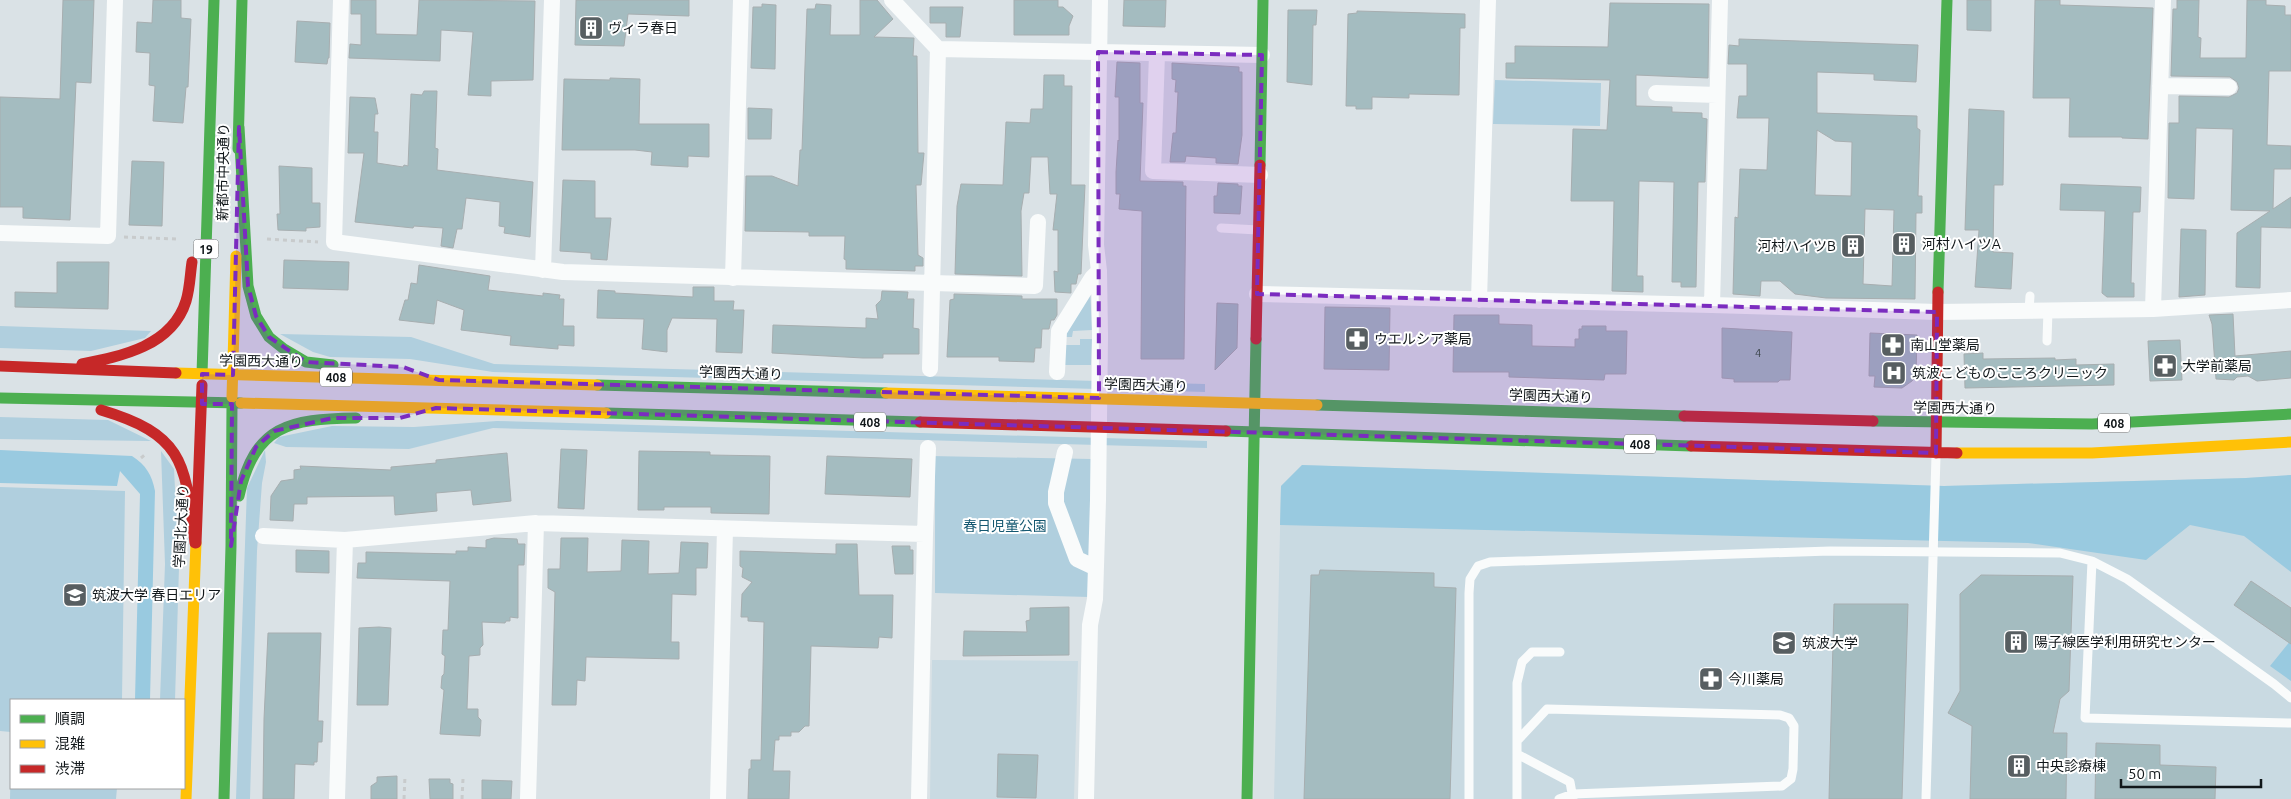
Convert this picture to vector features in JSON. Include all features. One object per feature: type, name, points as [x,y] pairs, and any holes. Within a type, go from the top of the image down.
[{"type":"main road","name":"新都市中央通り","points":[[202,374],[214,0]]},
{"type":"main road","name":"新都市中央通り","points":[[232,404],[242,0]]},
{"type":"main road","points":[[1247,799],[1263,0]]},
{"type":"main road","points":[[1936,453],[1936,312],[1948,0]]},
{"type":"main road","points":[[67,368],[125,355],[147,346],[165,333],[185,305],[210,125]]},
{"type":"main road","points":[[239,127],[248,286],[256,316],[269,337],[306,362],[342,366]]},
{"type":"main road","name":"学園西大通り","points":[[0,366],[233,375],[1937,423],[2092,424],[2291,414]]},
{"type":"main road","points":[[403,367],[439,380]]},
{"type":"main road","name":"学園北大通り","points":[[186,799],[202,374]]},
{"type":"main road","name":"408","points":[[0,398],[436,408],[1936,453],[2092,453],[2291,442]]},
{"type":"main road","points":[[58,400],[128,416],[151,428],[163,439],[180,460],[187,484],[195,543]]},
{"type":"main road","points":[[224,799],[231,546],[232,404]]},
{"type":"main road","points":[[231,546],[241,481],[256,447],[274,431],[292,424],[333,418],[400,418],[436,408]]},
{"type":"street","points":[[0,233],[108,236],[115,0]]},
{"type":"street","points":[[341,0],[334,242],[563,272],[1035,286],[1038,222]]},
{"type":"street","points":[[542,270],[552,0]]},
{"type":"street","points":[[733,278],[742,0]]},
{"type":"street","points":[[892,0],[938,49],[930,369]]},
{"type":"street","points":[[1086,799],[1090,625],[1095,599],[1094,568],[1100,357],[1099,271],[1096,245],[1100,0]]},
{"type":"street","points":[[1479,300],[1488,0]]},
{"type":"street","points":[[1712,304],[1720,0]]},
{"type":"street","points":[[2153,309],[2163,0]]},
{"type":"street","points":[[938,49],[1262,55]]},
{"type":"street","points":[[1157,54],[1153,171],[1260,175]]},
{"type":"street","points":[[2160,86],[2229,87]]},
{"type":"street","points":[[1656,93],[1718,95]]},
{"type":"street","points":[[1057,372],[1059,331],[1092,278],[1099,271]]},
{"type":"street","points":[[1257,294],[1712,304],[1936,312],[2030,303],[2048,310],[2153,309],[2291,300]]},
{"type":"street","points":[[920,799],[928,448]]},
{"type":"street","points":[[1064,452],[1056,492],[1056,503],[1078,559],[1094,568]]},
{"type":"street","points":[[263,536],[345,540],[536,523],[925,534]]},
{"type":"street","points":[[528,799],[536,523]]},
{"type":"street","points":[[718,799],[725,529]]},
{"type":"street","points":[[337,799],[345,540]]},
{"type":"lane","points":[[1221,228],[1259,230]]},
{"type":"lane","points":[[2047,341],[2048,310]]},
{"type":"lane","points":[[1926,798],[1936,453]]},
{"type":"lane","points":[[1469,799],[1470,579],[1478,566],[1490,562],[1830,550],[2060,553],[2092,561],[2127,579],[2291,698]]},
{"type":"lane","points":[[2092,561],[2085,718],[2291,723]]},
{"type":"lane","points":[[1517,799],[1517,683],[1522,662],[1532,652],[1560,652]]},
{"type":"lane","points":[[1517,741],[1547,709],[1780,715],[1789,718],[1794,726],[1792,769],[1790,779],[1782,786],[1573,796],[1559,799]]},
{"type":"lane","points":[[1517,754],[1570,782],[1573,796]]},
{"type":"path","points":[[108,236],[176,239]]},
{"type":"path","points":[[265,239],[296,242]]},
{"type":"path","points":[[404,799],[405,776]]},
{"type":"path","points":[[462,799],[463,779]]},
{"type":"highlighted area","points":[[1098,52],[1262,55],[1257,294],[1937,312],[1936,453],[436,408],[400,418],[333,418],[274,431],[256,447],[241,481],[231,546],[232,404],[202,404],[202,374],[233,375],[239,127],[248,286],[256,316],[269,337],[306,362],[403,367],[439,380],[1099,398]]},
{"type":"shaded area","points":[[0,450],[132,456],[148,471],[155,491],[150,699],[135,699],[140,494],[120,471],[117,486],[0,483]]},
{"type":"shaded area","name":"筑波大学","points":[[1302,465],[1944,486],[2246,478],[2291,475],[2291,799],[1274,799],[1281,486]]},
{"type":"shaded area","points":[[1302,465],[1944,486],[2246,478],[2291,475],[2291,572],[2244,536],[2190,525],[2146,560],[2028,543],[1280,525],[1281,486]]},
{"type":"shaded area","points":[[2291,640],[2291,681],[2270,666]]},
{"type":"shaded area","points":[[932,660],[1078,661],[1074,799],[930,799]]},
{"type":"green space","points":[[1495,80],[1601,83],[1600,126],[1493,124]]},
{"type":"green space","points":[[1090,287],[1092,330],[1073,331],[1072,337],[1063,337]]},
{"type":"green space","points":[[0,326],[151,331],[145,338],[91,351],[0,348]]},
{"type":"green space","points":[[280,334],[411,337],[494,364],[1205,384],[1205,392],[493,372],[410,359],[330,357],[313,352]]},
{"type":"green space","points":[[1080,339],[1092,339],[1091,365],[1060,365],[1061,345],[1080,345]]},
{"type":"green space","points":[[0,417],[108,420],[151,441],[0,439]]},
{"type":"green space","points":[[497,421],[1207,441],[1207,448],[493,428],[409,449],[286,447],[274,443],[279,437],[332,426],[414,427]]},
{"type":"green space","points":[[265,450],[266,462],[262,483],[257,551],[250,799],[236,799],[247,488]]},
{"type":"green space","points":[[161,451],[174,469],[179,567],[175,699],[160,699],[165,564]]},
{"type":"green space","name":"春日児童公園","points":[[931,456],[1091,459],[1089,597],[935,593],[935,470]]},
{"type":"green space","name":"筑波大学 春日エリア","points":[[0,487],[125,491],[122,699],[10,699],[10,732],[0,731]]},
{"type":"green space","points":[[10,789],[117,789],[116,799],[10,799]]},
{"type":"building","points":[[63,0],[94,0],[91,83],[76,82],[70,220],[23,218],[23,207],[0,207],[0,97],[60,99]]},
{"type":"building","points":[[153,0],[181,0],[181,18],[191,19],[188,87],[186,87],[183,123],[153,121],[155,86],[149,85],[150,53],[136,52],[137,22],[152,23]]},
{"type":"building","points":[[351,0],[376,0],[376,34],[417,35],[419,0],[535,1],[533,80],[491,81],[491,96],[468,95],[473,32],[441,30],[440,61],[349,58],[350,44],[361,45],[361,14],[351,14]]},
{"type":"building","name":"ヴィラ春日","points":[[576,0],[689,0],[689,16],[628,14],[624,46],[575,45]]},
{"type":"building","points":[[860,0],[877,0],[893,19],[874,37],[914,38],[913,56],[917,56],[918,153],[924,153],[921,185],[916,185],[918,255],[923,258],[923,266],[915,266],[915,271],[846,269],[846,260],[844,259],[845,236],[809,236],[809,232],[745,231],[746,176],[772,176],[798,186],[800,150],[802,150],[807,9],[815,9],[816,4],[831,5],[830,35],[860,35]]},
{"type":"building","points":[[1014,0],[1058,0],[1058,7],[1063,7],[1073,16],[1069,26],[1069,35],[1014,35]]},
{"type":"building","points":[[1124,0],[1166,0],[1165,27],[1123,26]]},
{"type":"building","points":[[1967,0],[1991,0],[1991,31],[1967,30]]},
{"type":"building","points":[[2035,0],[2060,0],[2060,5],[2153,8],[2148,139],[2069,137],[2070,98],[2033,98]]},
{"type":"building","points":[[2177,0],[2199,0],[2198,37],[2201,38],[2200,58],[2246,58],[2247,0],[2266,0],[2266,5],[2285,6],[2285,15],[2291,15],[2291,71],[2269,71],[2267,145],[2291,146],[2291,169],[2274,169],[2273,209],[2291,197],[2291,228],[2261,227],[2260,288],[2236,287],[2237,233],[2270,211],[2231,210],[2233,129],[2196,128],[2194,199],[2168,198],[2169,123],[2179,123],[2179,96],[2229,97],[2237,93],[2239,88],[2237,82],[2230,77],[2171,76],[2173,9],[2177,9]]},
{"type":"building","points":[[1610,3],[1709,4],[1708,78],[1636,75],[1636,106],[1672,107],[1672,112],[1702,113],[1702,118],[1707,119],[1705,182],[1698,182],[1696,287],[1681,287],[1681,282],[1672,282],[1674,182],[1639,181],[1637,276],[1643,276],[1643,292],[1612,291],[1614,201],[1571,201],[1573,129],[1607,130],[1610,80],[1506,78],[1506,63],[1515,63],[1515,46],[1608,47]]},
{"type":"building","points":[[762,4],[776,5],[775,69],[751,68],[753,7],[762,7]]},
{"type":"building","points":[[930,7],[963,7],[960,37],[946,37],[946,23],[930,23]]},
{"type":"building","points":[[1288,10],[1317,10],[1316,25],[1313,25],[1312,85],[1287,82]]},
{"type":"building","points":[[1357,11],[1465,14],[1465,28],[1460,28],[1459,95],[1409,94],[1409,98],[1372,97],[1372,109],[1356,109],[1356,106],[1346,106],[1348,14],[1357,13]]},
{"type":"building","points":[[297,21],[330,23],[329,58],[327,64],[295,62]]},
{"type":"building","points":[[1739,39],[1918,45],[1916,82],[1874,80],[1874,74],[1817,72],[1817,113],[1917,116],[1917,128],[1920,130],[1918,196],[1922,196],[1922,213],[1916,213],[1915,299],[1826,298],[1795,294],[1780,281],[1761,281],[1760,296],[1733,294],[1735,217],[1738,218],[1740,169],[1767,170],[1769,118],[1737,118],[1739,96],[1747,96],[1747,64],[1728,64],[1729,45],[1739,46]],"holes":[[[1817,130],[1835,141],[1852,142],[1851,196],[1815,195]],[[1865,209],[1894,210],[1892,286],[1863,284]]]},
{"type":"building","points":[[1117,62],[1140,63],[1140,103],[1143,103],[1140,181],[1183,182],[1183,186],[1186,186],[1184,359],[1141,359],[1142,211],[1119,209],[1120,194],[1116,194],[1119,141],[1119,97],[1115,97]]},
{"type":"building","points":[[1172,63],[1239,67],[1239,72],[1242,72],[1242,135],[1238,164],[1216,163],[1216,158],[1186,156],[1185,162],[1170,162],[1173,133],[1176,133],[1178,92],[1175,92],[1176,80],[1172,79]]},
{"type":"building","points":[[1044,75],[1064,75],[1064,86],[1072,86],[1071,185],[1085,185],[1081,274],[1078,274],[1076,284],[1071,284],[1071,293],[1055,292],[1054,271],[1058,272],[1058,230],[1053,230],[1057,194],[1050,194],[1048,157],[1031,157],[1029,193],[1024,193],[1021,211],[1022,276],[955,274],[957,206],[961,184],[1003,185],[1006,122],[1030,123],[1031,109],[1043,109]]},
{"type":"building","points":[[610,78],[640,79],[639,124],[709,124],[709,157],[688,156],[688,167],[651,165],[652,152],[635,150],[562,150],[564,79],[610,80]]},
{"type":"building","points":[[424,91],[437,91],[435,148],[438,149],[437,170],[533,182],[530,237],[504,233],[505,227],[499,226],[500,202],[466,198],[462,229],[457,229],[453,248],[441,246],[443,228],[414,226],[413,228],[355,222],[364,153],[348,153],[350,97],[375,98],[378,114],[375,114],[374,132],[378,132],[377,163],[403,167],[404,165],[408,166],[411,94],[422,95]]},
{"type":"building","points":[[748,108],[772,109],[771,139],[748,139]]},
{"type":"building","points":[[1969,109],[2004,111],[2003,185],[1994,185],[1993,252],[2013,253],[2011,289],[1975,287],[1979,230],[1965,230]]},
{"type":"building","points":[[132,161],[164,162],[162,226],[129,225]]},
{"type":"building","points":[[279,166],[312,168],[312,203],[320,203],[320,227],[306,228],[306,231],[278,230],[277,214],[280,214]]},
{"type":"building","points":[[563,180],[595,181],[595,218],[611,218],[607,260],[591,259],[591,253],[560,251]]},
{"type":"building","points":[[1218,183],[1242,186],[1240,214],[1214,213],[1214,196],[1217,196]]},
{"type":"building","points":[[2061,184],[2141,187],[2140,212],[2133,212],[2131,283],[2134,283],[2134,297],[2107,297],[2102,293],[2105,211],[2060,210]]},
{"type":"building","points":[[2181,229],[2206,230],[2205,295],[2179,297]]},
{"type":"building","points":[[284,260],[349,262],[348,290],[283,288]]},
{"type":"building","points":[[57,262],[109,262],[108,309],[15,307],[15,292],[57,293]]},
{"type":"building","points":[[419,265],[490,276],[488,290],[543,296],[543,293],[560,295],[559,299],[564,299],[563,326],[574,326],[574,346],[558,345],[558,349],[510,345],[511,336],[461,330],[464,310],[437,300],[434,324],[399,320],[405,300],[408,300],[411,283],[417,284]]},
{"type":"building","points":[[693,287],[714,287],[714,301],[734,301],[733,310],[744,310],[742,353],[716,352],[717,319],[672,318],[667,330],[667,352],[642,349],[644,319],[597,318],[598,290],[615,291],[615,293],[693,297]]},
{"type":"building","points":[[882,291],[908,292],[907,299],[914,299],[913,328],[919,329],[919,354],[883,354],[883,358],[863,358],[772,353],[773,325],[866,328],[866,318],[878,319],[876,305],[881,300]]},
{"type":"building","points":[[954,294],[1022,296],[1022,299],[1057,299],[1057,315],[1054,320],[1051,320],[1049,329],[1042,329],[1041,348],[1035,348],[1034,362],[999,361],[999,357],[947,357],[950,300],[954,299]]},
{"type":"building","points":[[1217,303],[1238,304],[1237,348],[1215,370]]},
{"type":"building","name":"ウエルシア薬局","points":[[1325,307],[1390,308],[1389,370],[1324,369]]},
{"type":"building","points":[[2233,314],[2235,356],[2291,351],[2291,378],[2257,381],[2248,376],[2237,377],[2234,380],[2216,379],[2212,324],[2209,315]]},
{"type":"building","points":[[1454,315],[1499,315],[1499,324],[1532,325],[1532,346],[1575,347],[1575,339],[1579,339],[1579,329],[1582,329],[1582,326],[1606,326],[1606,331],[1627,331],[1626,374],[1605,374],[1604,380],[1509,377],[1509,372],[1453,372]]},
{"type":"building","points":[[1722,328],[1792,332],[1790,380],[1780,380],[1778,382],[1734,382],[1734,379],[1722,378]]},
{"type":"building","points":[[1870,333],[1917,335],[1916,377],[1912,381],[1902,388],[1874,387],[1875,376],[1869,376]]},
{"type":"building","name":"大学前薬局","points":[[2180,340],[2182,380],[2150,381],[2148,341]]},
{"type":"building","points":[[1983,353],[1983,359],[2055,358],[2055,360],[2076,359],[2076,365],[2114,364],[2114,385],[1965,388],[1964,354]]},
{"type":"building","points":[[561,449],[587,450],[584,509],[558,508]]},
{"type":"building","points":[[639,451],[710,452],[710,455],[770,456],[769,514],[711,513],[711,507],[664,507],[664,510],[638,510]]},
{"type":"building","points":[[507,453],[511,501],[473,505],[471,490],[436,493],[437,511],[395,515],[394,496],[307,497],[307,504],[294,504],[293,521],[270,520],[271,496],[281,481],[294,479],[294,470],[301,469],[300,466],[391,470],[391,467],[436,463],[436,460]]},
{"type":"building","points":[[827,456],[912,459],[910,497],[825,494]]},
{"type":"building","points":[[494,538],[517,539],[518,544],[525,544],[524,565],[518,565],[518,618],[510,617],[510,621],[505,623],[482,622],[483,645],[480,648],[480,655],[469,656],[467,709],[478,709],[478,717],[481,720],[480,736],[440,734],[444,690],[441,688],[445,656],[442,654],[443,630],[448,630],[450,581],[357,578],[358,563],[366,563],[366,552],[456,554],[456,551],[468,551],[468,547],[486,548],[486,540]]},
{"type":"building","points":[[561,538],[588,538],[587,572],[621,571],[622,540],[649,541],[648,574],[679,573],[681,542],[708,543],[707,568],[696,568],[696,595],[672,594],[671,642],[679,642],[679,659],[586,657],[585,681],[577,680],[576,705],[552,705],[555,592],[548,588],[548,569],[560,569]]},
{"type":"building","points":[[836,544],[857,544],[859,595],[893,595],[892,638],[879,637],[878,648],[811,646],[809,726],[805,726],[799,732],[791,732],[791,736],[779,736],[779,740],[775,740],[773,771],[790,771],[789,799],[748,799],[751,760],[761,760],[764,622],[748,621],[748,617],[741,617],[742,594],[752,582],[742,577],[743,568],[740,566],[740,551],[836,554]]},
{"type":"building","points":[[892,546],[910,546],[910,550],[913,550],[913,574],[895,574]]},
{"type":"building","points":[[296,550],[329,551],[329,573],[296,572]]},
{"type":"building","points":[[1320,570],[1434,573],[1434,587],[1456,588],[1450,799],[1304,799],[1311,575],[1319,575]]},
{"type":"building","name":"陽子線医学利用研究センター","points":[[1981,575],[2073,576],[2069,691],[2060,699],[2053,733],[2067,733],[2066,799],[1970,799],[1972,726],[1948,713],[1960,691],[1960,594]]},
{"type":"building","points":[[2251,581],[2291,608],[2291,644],[2234,605]]},
{"type":"building","points":[[1834,604],[1908,604],[1902,799],[1829,799]]},
{"type":"building","points":[[1069,607],[1069,655],[963,656],[964,631],[1027,632],[1026,621],[1030,620],[1030,608]]},
{"type":"building","points":[[359,628],[391,628],[388,705],[357,705]]},
{"type":"building","points":[[268,633],[321,633],[318,721],[323,721],[322,742],[318,742],[317,762],[314,762],[314,765],[295,764],[294,799],[263,799]]},
{"type":"building","points":[[2096,743],[2160,745],[2160,765],[2216,767],[2215,799],[2095,799]]},
{"type":"building","points":[[998,754],[1038,755],[1036,798],[997,797]]},
{"type":"building","points":[[397,776],[397,799],[371,799],[371,786],[377,782],[377,777]]},
{"type":"building","points":[[429,779],[450,779],[450,783],[453,784],[453,799],[430,799]]},
{"type":"building","points":[[482,780],[512,781],[511,799],[482,799]]},
{"type":"traffic: fast","points":[[202,374],[214,0]]},
{"type":"traffic: fast","points":[[238,149],[242,0]]},
{"type":"traffic: fast","points":[[1260,165],[1263,0]]},
{"type":"traffic: fast","points":[[1938,292],[1947,0]]},
{"type":"traffic: fast","points":[[239,127],[248,286],[256,316],[269,337],[284,349],[306,362],[333,365]]},
{"type":"traffic: fast","points":[[1247,799],[1256,339]]},
{"type":"traffic: fast","points":[[597,385],[886,393]]},
{"type":"traffic: fast","points":[[0,398],[241,403]]},
{"type":"traffic: fast","points":[[224,799],[231,546],[232,404]]},
{"type":"traffic: fast","points":[[1317,405],[1684,416]]},
{"type":"traffic: fast","points":[[606,413],[920,422]]},
{"type":"traffic: fast","points":[[1873,421],[2092,424],[2291,414]]},
{"type":"traffic: fast","points":[[239,496],[246,472],[255,454],[265,440],[278,431],[294,424],[356,418]]},
{"type":"traffic: fast","points":[[1226,431],[1691,446]]},
{"type":"traffic: slow","points":[[232,397],[236,256]]},
{"type":"traffic: slow","points":[[176,373],[597,385]]},
{"type":"traffic: slow","points":[[886,393],[1317,405]]},
{"type":"traffic: slow","points":[[241,403],[606,413]]},
{"type":"traffic: slow","points":[[1957,453],[2092,453],[2291,442]]},
{"type":"traffic: slow","points":[[186,799],[196,543]]},
{"type":"traffic: jam","points":[[1256,339],[1260,165]]},
{"type":"traffic: jam","points":[[82,364],[113,357],[144,346],[157,339],[169,329],[179,316],[186,301],[192,262]]},
{"type":"traffic: jam","points":[[1936,453],[1938,292]]},
{"type":"traffic: jam","points":[[0,366],[176,373]]},
{"type":"traffic: jam","points":[[196,543],[202,385]]},
{"type":"traffic: jam","points":[[101,410],[150,430],[165,442],[176,456],[183,472],[188,492],[195,543]]},
{"type":"traffic: jam","points":[[1684,416],[1873,421]]},
{"type":"traffic: jam","points":[[920,422],[1226,431]]},
{"type":"traffic: jam","points":[[1691,446],[1957,453]]},
{"type":"place","name":"ヴィラ春日","points":[[591,28]]},
{"type":"place","name":"河村ハイツA","points":[[1904,244]]},
{"type":"place","name":"河村ハイツB","points":[[1853,246]]},
{"type":"place","name":"ウエルシア薬局","points":[[1357,339]]},
{"type":"place","name":"南山堂薬局","points":[[1893,345]]},
{"type":"place","name":"大学前薬局","points":[[2165,366]]},
{"type":"place","name":"筑波こどものこころクリニック","points":[[1894,373]]},
{"type":"place","name":"筑波大学 春日エリア","points":[[75,595]]},
{"type":"place","name":"陽子線医学利用研究センター","points":[[2016,642]]},
{"type":"place","name":"筑波大学","points":[[1784,643]]},
{"type":"place","name":"今川薬局","points":[[1711,679]]},
{"type":"place","name":"中央診療棟","points":[[2019,766]]}]
